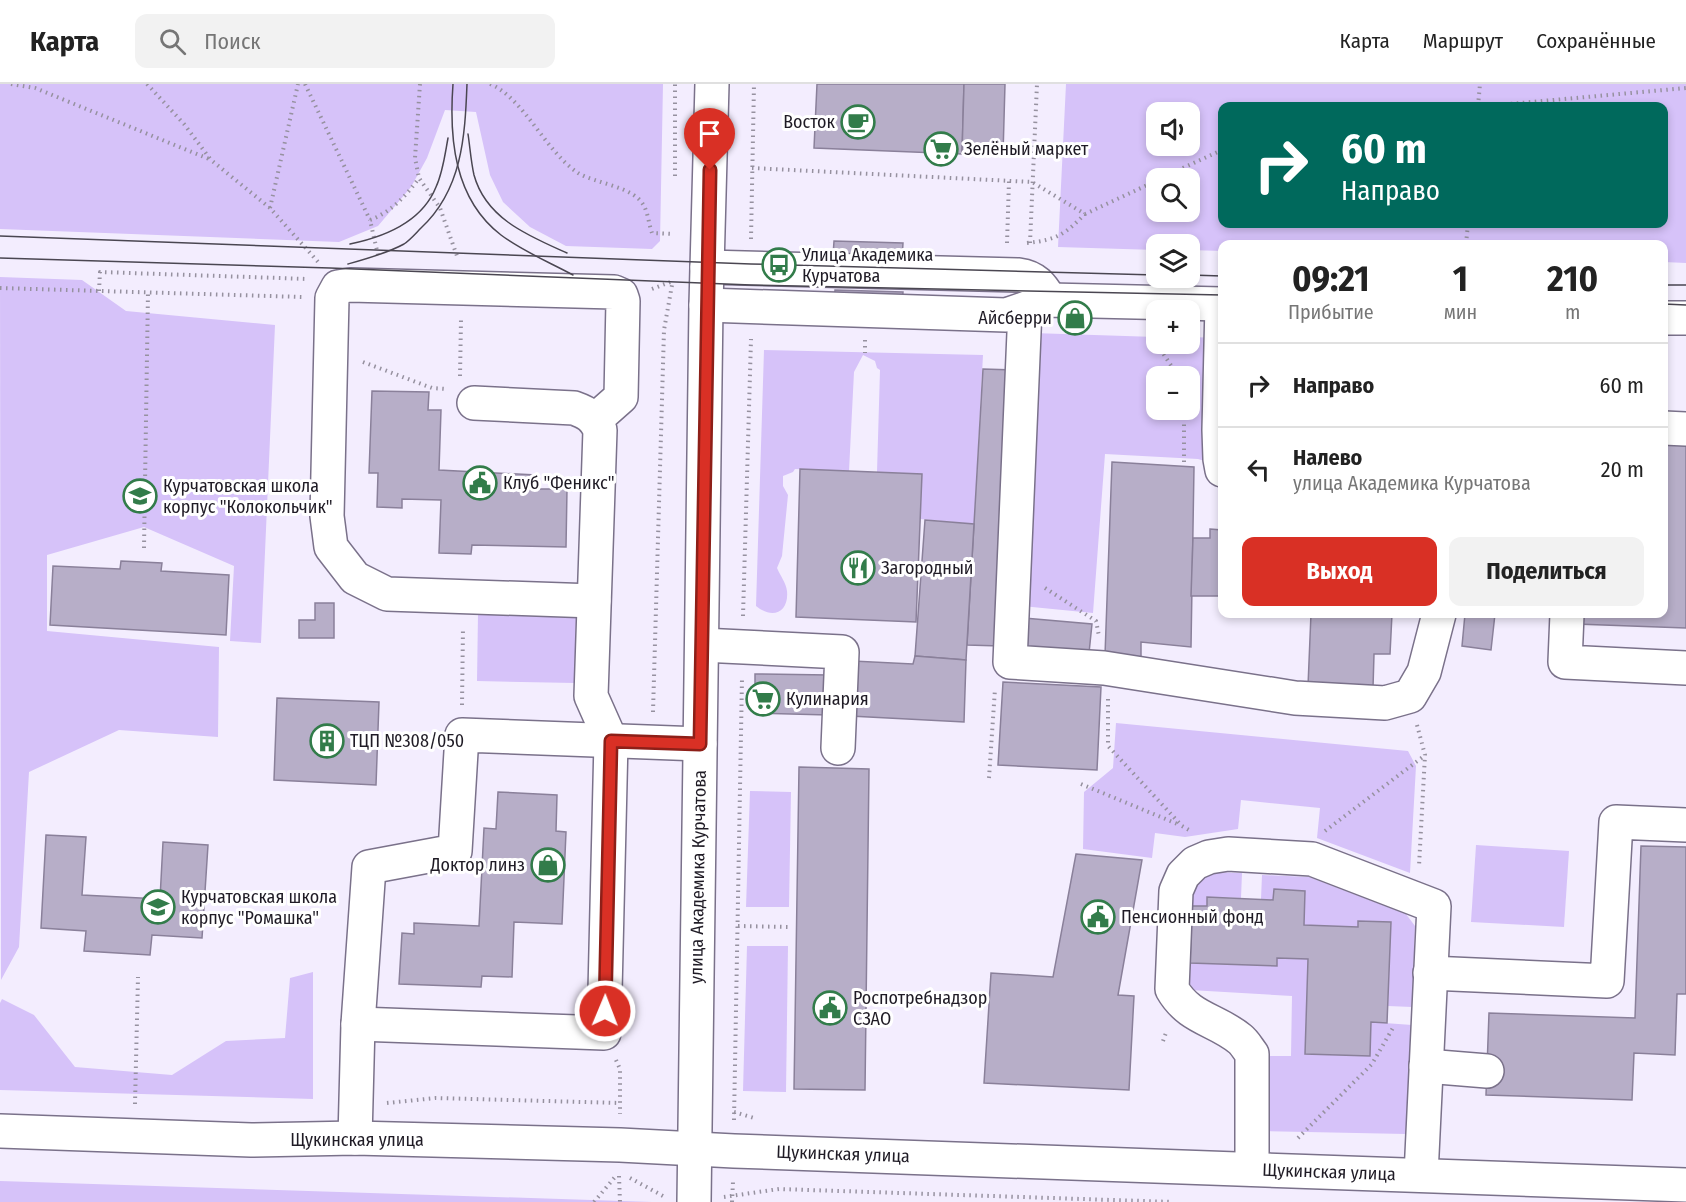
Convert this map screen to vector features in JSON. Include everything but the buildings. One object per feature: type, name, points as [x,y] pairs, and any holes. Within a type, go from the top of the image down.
[{"type":"main road","name":"улица Академика Курчатова","points":[[694,1202],[706,305],[712,84]]},
{"type":"main road","points":[[707,267],[1019,275],[1030,276],[1039,283],[1014,568],[1010,662],[1104,668],[1294,698],[1385,703],[1410,696],[1424,672],[1438,618]]},
{"type":"main road","points":[[594,601],[387,594],[355,578],[331,548],[327,516],[331,350],[328,288],[350,285],[590,291],[614,292],[621,295],[623,301],[621,397],[595,420]]},
{"type":"main road","points":[[706,305],[1006,315],[1037,304],[1218,304]]},
{"type":"main road","points":[[1668,318],[1686,318]]},
{"type":"main road","points":[[358,1024],[604,1033],[611,741],[591,696],[600,430],[595,420],[587,413],[574,408],[467,396]]},
{"type":"main road","points":[[1668,428],[1686,429]]},
{"type":"main road","points":[[1567,618],[1565,662],[1686,668]]},
{"type":"main road","points":[[702,645],[842,652],[838,748]]},
{"type":"main road","points":[[355,1138],[358,1024],[369,867],[455,851],[462,735],[700,744]]},
{"type":"main road","points":[[1430,973],[1607,981],[1616,822],[1686,825]]},
{"type":"main road","points":[[1252,1169],[1252,1054],[1241,1040],[1179,1002],[1172,989],[1176,891],[1183,875],[1195,863],[1209,856],[1228,854],[1312,860],[1434,906],[1421,1175]]},
{"type":"main road","points":[[1426,1066],[1487,1071]]},
{"type":"main road","name":"Щукинская улица","points":[[0,1131],[251,1140],[355,1138],[620,1145],[1686,1185]]},
{"type":"path","points":[[11,84],[34,88],[211,160]]},
{"type":"path","points":[[147,84],[184,124],[211,160],[270,208],[290,228],[328,288]]},
{"type":"path","points":[[270,208],[298,84]]},
{"type":"path","points":[[305,84],[370,220],[380,262],[380,286]]},
{"type":"path","points":[[420,84],[415,158],[419,178],[440,208],[459,262]]},
{"type":"path","points":[[490,84],[500,88],[520,109],[552,150],[579,174],[632,194],[644,205],[652,233],[674,234],[674,242]]},
{"type":"path","points":[[675,84],[675,188]]},
{"type":"path","points":[[751,236],[754,84]]},
{"type":"path","points":[[1030,243],[1037,84]]},
{"type":"path","points":[[1478,102],[1480,84]]},
{"type":"path","points":[[1531,102],[1686,88]]},
{"type":"path","points":[[1183,168],[1218,152]]},
{"type":"path","points":[[752,168],[1032,182],[1085,214]]},
{"type":"path","points":[[370,220],[383,215],[407,194],[419,178]]},
{"type":"path","points":[[1009,182],[1007,243],[1048,240],[1067,232],[1085,214],[1146,186]]},
{"type":"path","points":[[652,742],[664,330],[673,270]]},
{"type":"path","points":[[99,291],[100,272],[328,288]]},
{"type":"path","points":[[0,288],[148,292],[328,288]]},
{"type":"path","points":[[144,548],[148,292]]},
{"type":"path","points":[[331,350],[432,388],[467,396],[462,310]]},
{"type":"path","points":[[732,1199],[742,647],[751,333]]},
{"type":"path","points":[[1184,420],[1184,462]]},
{"type":"path","points":[[1014,568],[1096,621],[1108,684],[1108,746],[1182,826]]},
{"type":"path","points":[[462,735],[463,597]]},
{"type":"path","points":[[989,778],[996,671],[1010,662]]},
{"type":"path","points":[[1410,696],[1425,755],[1417,900]]},
{"type":"path","points":[[1290,858],[1425,755]]},
{"type":"path","points":[[1081,784],[1182,826],[1228,854]]},
{"type":"path","points":[[738,926],[788,927]]},
{"type":"path","points":[[135,1111],[138,977]]},
{"type":"path","points":[[1298,1139],[1372,1064],[1400,1017],[1428,1018]]},
{"type":"path","points":[[604,1033],[620,1069],[620,1103]]},
{"type":"path","points":[[619,1172],[660,1196]]},
{"type":"path","points":[[594,1202],[619,1172]]},
{"type":"path","points":[[619,1172],[620,1202]]},
{"type":"path","points":[[732,1199],[779,1190],[1173,1202]]},
{"type":"path","points":[[732,1199],[737,1202]]},
{"type":"shaded area","points":[[0,84],[663,84],[660,241],[652,249],[566,246],[530,227],[503,202],[490,175],[476,112],[445,110],[427,158],[411,187],[378,226],[339,242],[0,229]]},
{"type":"shaded area","points":[[1066,84],[1686,84],[1686,263],[1668,262],[1668,240],[1218,240],[1218,251],[1200,250],[1200,234],[1146,234],[1146,250],[1058,247]]},
{"type":"shaded area","name":"Курчатовская школа корпус \"Колокольчик\"","points":[[0,277],[82,280],[126,311],[275,325],[261,643],[230,641],[234,566],[144,527],[47,555],[47,631],[219,647],[218,737],[119,730],[29,772],[19,947],[1,980]]},
{"type":"shaded area","points":[[1032,333],[1146,337],[1146,354],[1200,354],[1200,337],[1218,338],[1218,465],[1198,459],[1105,454],[1093,613],[1022,606]]},
{"type":"shaded area","points":[[764,350],[983,355],[974,524],[920,519],[922,474],[877,472],[880,370],[875,361],[863,355],[854,372],[849,471],[795,469],[783,476],[783,486],[788,495],[782,556],[777,568],[787,591],[787,598],[783,609],[779,612],[768,613],[756,606]]},
{"type":"shaded area","points":[[478,614],[576,615],[575,683],[477,681]]},
{"type":"shaded area","points":[[1116,723],[1408,751],[1416,766],[1410,873],[1317,838],[1320,808],[1241,800],[1238,829],[1185,837],[1155,833],[1152,858],[1083,849],[1084,792],[1113,768]]},
{"type":"shaded area","points":[[750,791],[791,792],[789,907],[746,907]]},
{"type":"shaded area","points":[[1476,845],[1569,851],[1564,927],[1471,922]]},
{"type":"shaded area","points":[[1214,872],[1242,873],[1241,898],[1207,897],[1207,906],[1192,906],[1195,884]]},
{"type":"shaded area","points":[[1262,875],[1309,877],[1406,914],[1415,926],[1412,1007],[1388,1006],[1390,922],[1359,921],[1358,927],[1304,925],[1305,891],[1274,889],[1273,900],[1261,899]]},
{"type":"shaded area","points":[[747,946],[788,946],[786,1092],[743,1091]]},
{"type":"shaded area","points":[[1277,958],[1308,959],[1305,1054],[1369,1056],[1371,1022],[1412,1025],[1406,1134],[1264,1131],[1265,1056],[1291,1056],[1292,996],[1190,990],[1190,963],[1276,966]]},
{"type":"shaded area","points":[[313,972],[313,1099],[0,1090],[0,1003],[2,999],[34,1015],[75,1067],[172,1075],[226,1041],[285,1038],[290,978]]},
{"type":"shaded area","points":[[0,1181],[652,1202],[0,1202]]},
{"type":"tram line","points":[[453,84],[454,146],[464,186],[473,204],[485,220],[509,241],[573,275]]},
{"type":"tram line","points":[[348,264],[404,244],[435,213],[445,197],[459,162],[465,124],[467,84]]},
{"type":"tram line","points":[[468,134],[474,175],[488,203],[511,224],[567,253]]},
{"type":"tram line","points":[[350,244],[388,232],[412,219],[421,210],[430,199],[438,181],[448,138]]},
{"type":"tram line","points":[[0,236],[751,264],[1146,275]]},
{"type":"tram line","points":[[0,258],[330,268],[751,285],[1218,295]]},
{"type":"tram line","points":[[1200,275],[1218,276]]},
{"type":"tram line","points":[[1668,285],[1686,285]]},
{"type":"tram line","points":[[1668,304],[1686,305]]},
{"type":"place","name":"Восток","points":[[858,122]]},
{"type":"place","name":"Зелёный маркет","points":[[941,149]]},
{"type":"place","name":"Улица Академика Курчатова","points":[[779,265]]},
{"type":"place","name":"Айсберри","points":[[1075,318]]},
{"type":"place","name":"Клуб \"Феникс\"","points":[[480,483]]},
{"type":"place","name":"Курчатовская школа корпус \"Колокольчик\"","points":[[140,496]]},
{"type":"place","name":"Загородный","points":[[858,568]]},
{"type":"place","name":"Кулинария","points":[[763,699]]},
{"type":"place","name":"ТЦП №308/050","points":[[327,741]]},
{"type":"place","name":"Доктор линз","points":[[548,865]]},
{"type":"place","name":"Курчатовская школа корпус \"Ромашка\"","points":[[158,907]]},
{"type":"place","name":"Пенсионный фонд","points":[[1098,917]]},
{"type":"place","name":"Роспотребнадзор СЗАО","points":[[830,1008]]},
{"type":"route","points":[[605,1011],[611,741],[700,744],[710,170]]}]
